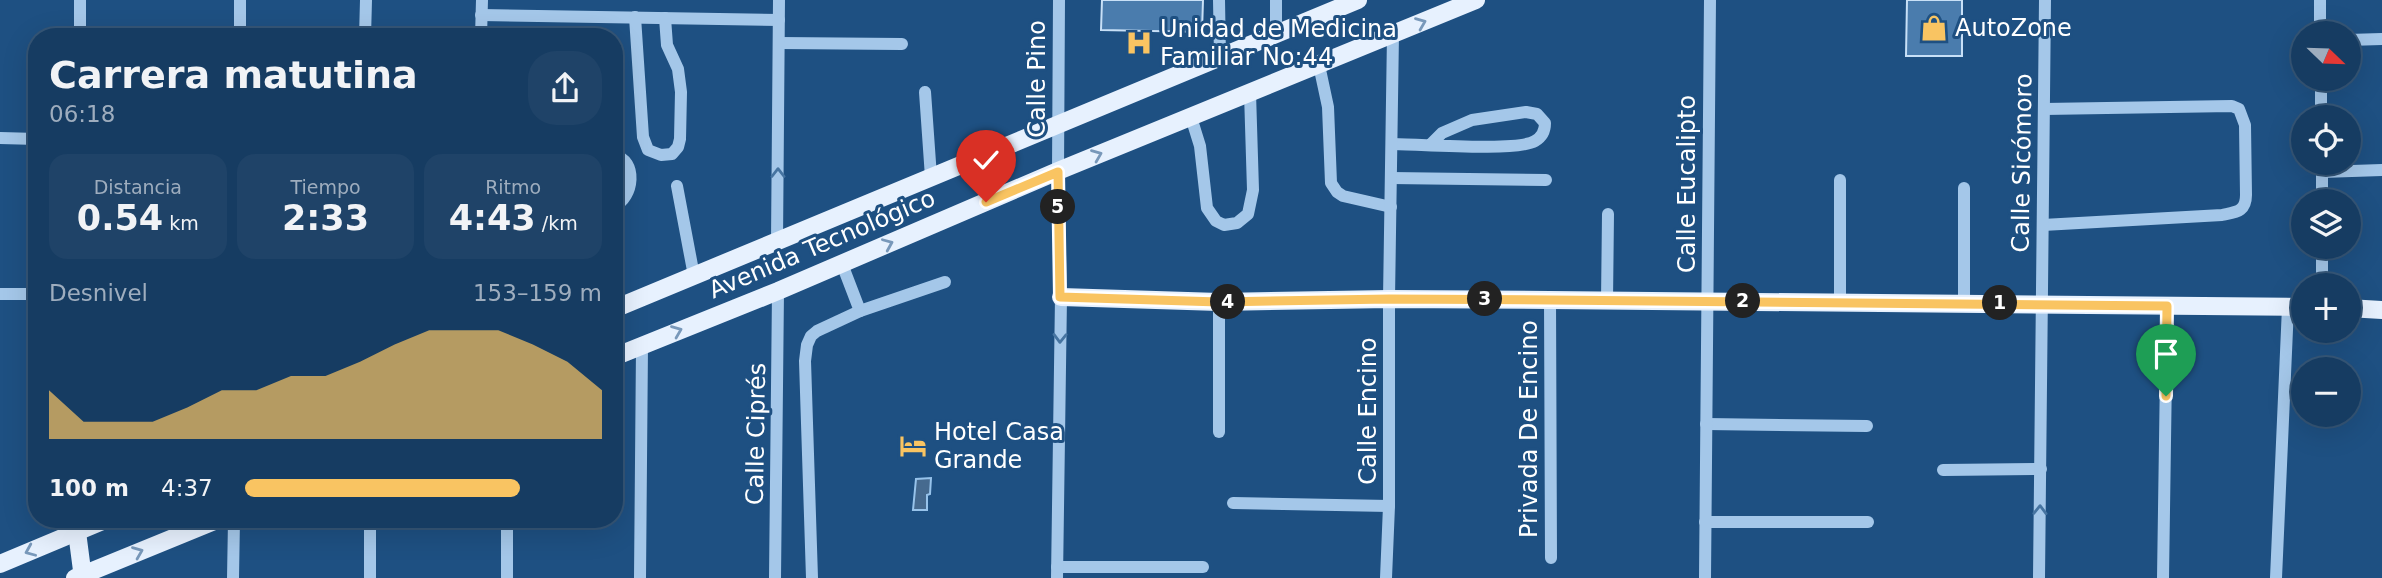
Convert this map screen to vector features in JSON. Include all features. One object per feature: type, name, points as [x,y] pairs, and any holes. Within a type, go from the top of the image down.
[{"type":"main road","name":"Avenida Tecnológico","points":[[623,305],[1220,58],[1276,34],[1324,6],[1358,0]]},
{"type":"main road","name":"Avenida Tecnológico","points":[[623,353],[1476,0]]},
{"type":"main road","points":[[1060,297],[1219,302],[1389,299],[1707,300],[2291,307]]},
{"type":"main road","points":[[2361,309],[2382,310]]},
{"type":"main road","points":[[0,564],[73,528]]},
{"type":"main road","points":[[77,528],[80,577],[198,528]]},
{"type":"street","points":[[80,0],[80,28]]},
{"type":"street","points":[[240,0],[240,28]]},
{"type":"street","points":[[365,28],[366,0]]},
{"type":"street","points":[[481,28],[482,0]]},
{"type":"street","points":[[777,241],[779,0]]},
{"type":"street","name":"Calle Pino","points":[[1057,573],[1059,0]]},
{"type":"street","points":[[1219,0],[1220,58]]},
{"type":"street","points":[[1276,0],[1276,34]]},
{"type":"street","name":"Calle Eucalipto","points":[[1705,578],[1710,0]]},
{"type":"street","name":"Calle Sicómoro","points":[[2039,578],[2045,0]]},
{"type":"street","points":[[2320,0],[2320,21]]},
{"type":"street","points":[[481,15],[779,20]]},
{"type":"street","points":[[635,18],[643,137],[648,150],[661,155],[672,154],[678,147],[681,119],[680,78],[667,45],[665,18]]},
{"type":"street","name":"Calle Encino","points":[[1386,578],[1393,34]]},
{"type":"street","points":[[2361,40],[2382,39]]},
{"type":"street","points":[[779,43],[901,44]]},
{"type":"street","points":[[1319,65],[1328,107],[1331,183],[1336,192],[1343,196],[1391,207]]},
{"type":"street","points":[[925,92],[931,177]]},
{"type":"street","points":[[1191,117],[1200,146],[1206,208],[1216,221],[1224,225],[1237,223],[1248,214],[1253,190],[1250,93]]},
{"type":"street","points":[[2043,225],[2221,215],[2242,209],[2246,204],[2245,125],[2239,109],[2232,106],[2044,109]]},
{"type":"street","points":[[1392,144],[1430,145],[1502,146],[1523,145],[1542,136],[1545,123],[1537,114],[1526,112],[1472,120],[1443,133],[1430,145]]},
{"type":"street","points":[[0,138],[28,139]]},
{"type":"street","points":[[623,158],[630,171],[630,184],[623,202]]},
{"type":"street","points":[[2361,169],[2382,170]]},
{"type":"street","points":[[1391,178],[1546,180]]},
{"type":"street","points":[[1840,180],[1840,302]]},
{"type":"street","points":[[677,186],[694,276]]},
{"type":"street","points":[[1964,188],[1964,303]]},
{"type":"street","points":[[1607,301],[1608,215]]},
{"type":"street","points":[[842,264],[860,311]]},
{"type":"street","points":[[811,578],[805,361],[811,336],[860,311],[945,282]]},
{"type":"street","name":"Calle Ciprés","points":[[775,578],[778,291]]},
{"type":"street","points":[[0,293],[28,294]]},
{"type":"street","name":"Privada De Encino","points":[[1550,300],[1551,558]]},
{"type":"street","points":[[1219,302],[1219,432]]},
{"type":"street","points":[[2163,578],[2167,306]]},
{"type":"street","points":[[2276,578],[2293,343]]},
{"type":"street","points":[[639,578],[642,346]]},
{"type":"street","points":[[1706,424],[1867,426]]},
{"type":"street","points":[[1942,470],[2040,469]]},
{"type":"street","points":[[1233,503],[1389,506]]},
{"type":"street","points":[[1705,522],[1868,522]]},
{"type":"street","points":[[233,578],[234,528]]},
{"type":"street","points":[[370,528],[370,578]]},
{"type":"street","points":[[506,578],[507,528]]},
{"type":"street","points":[[1057,573],[1203,567]]},
{"type":"water","points":[[931,478],[927,510],[913,510],[916,479]]},
{"type":"building","points":[[1102,0],[1203,0],[1202,32],[1101,30]]},
{"type":"building","name":"AutoZone","points":[[1907,0],[1962,0],[1962,56],[1906,56]]},
{"type":"place","name":"AutoZone","points":[[1934,28]]},
{"type":"place","name":"Unidad de Medicina Familiar No:44","points":[[1139,43]]},
{"type":"place","name":"Hotel Casa Grande","points":[[913,446]]},
{"type":"route","points":[[986,202],[1058,172],[1060,297],[1219,302],[1389,299],[1707,300],[2167,306],[2166,396]]}]
